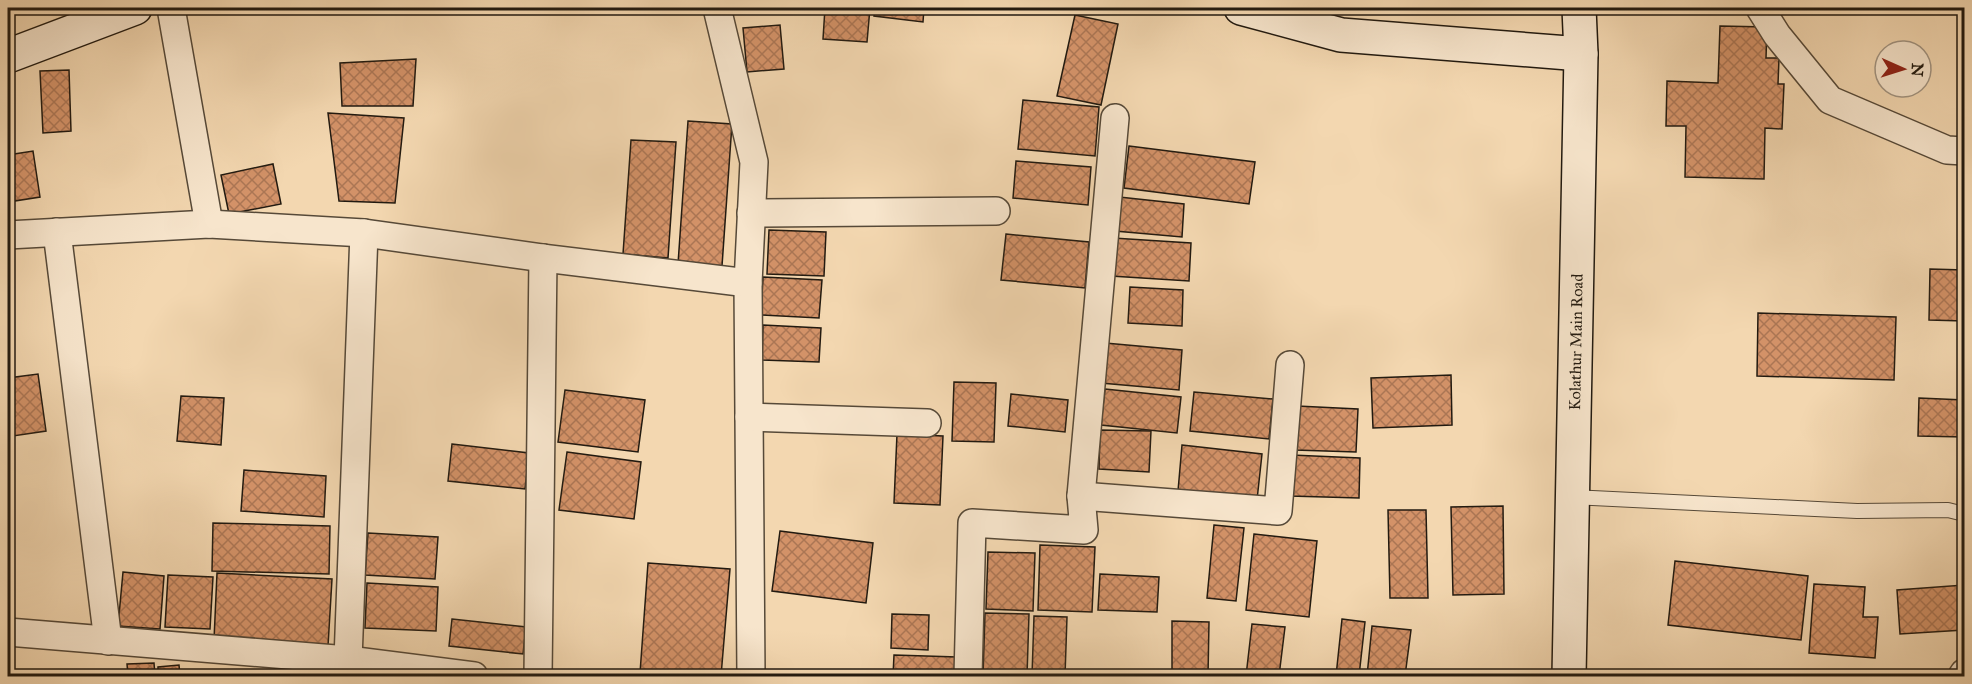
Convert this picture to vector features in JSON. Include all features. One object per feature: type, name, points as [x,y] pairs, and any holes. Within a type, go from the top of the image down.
[{"type":"street","points":[[8,56],[135,8]]},
{"type":"street","points":[[171,8],[209,224]]},
{"type":"street","points":[[717,8],[754,162],[748,283],[751,676]]},
{"type":"street","points":[[1241,8],[1341,35],[1581,54]]},
{"type":"street","name":"Kolathur Main Road","points":[[1569,676],[1581,54],[1579,8]]},
{"type":"street","points":[[1760,8],[1778,35],[1830,100],[1947,150],[1965,151]]},
{"type":"street","points":[[968,676],[972,523],[1084,530],[1081,496],[1115,118]]},
{"type":"street","points":[[751,213],[996,211]]},
{"type":"street","points":[[8,235],[209,224],[364,232],[543,258],[748,283]]},
{"type":"street","points":[[57,232],[108,641]]},
{"type":"street","points":[[348,660],[364,232]]},
{"type":"street","points":[[538,676],[543,258]]},
{"type":"street","points":[[1081,496],[1278,512],[1290,365]]},
{"type":"street","points":[[749,417],[927,423]]},
{"type":"street","points":[[8,632],[348,660],[393,671],[474,676]]},
{"type":"lane","points":[[1572,497],[1834,510],[1948,510],[1965,514]]},
{"type":"building","points":[[825,8],[870,8],[867,42],[823,39]]},
{"type":"building","points":[[875,8],[924,8],[923,22],[874,16]]},
{"type":"building","points":[[1075,15],[1118,24],[1101,105],[1057,96]]},
{"type":"building","points":[[780,25],[784,69],[747,72],[743,28]]},
{"type":"building","points":[[1720,26],[1767,27],[1766,58],[1779,58],[1778,84],[1784,84],[1782,129],[1765,128],[1764,179],[1685,177],[1686,126],[1666,126],[1667,81],[1718,83]]},
{"type":"building","points":[[416,59],[413,106],[342,106],[340,63]]},
{"type":"building","points":[[69,70],[71,131],[43,133],[40,71]]},
{"type":"building","points":[[1023,100],[1099,107],[1095,156],[1018,149]]},
{"type":"building","points":[[328,113],[404,118],[395,203],[339,201]]},
{"type":"building","points":[[688,121],[732,124],[722,266],[678,264]]},
{"type":"building","points":[[631,140],[676,142],[668,258],[623,254]]},
{"type":"building","points":[[1129,146],[1255,162],[1249,204],[1124,188]]},
{"type":"building","points":[[33,151],[40,197],[8,202],[8,155]]},
{"type":"building","points":[[1016,161],[1091,167],[1088,205],[1013,198]]},
{"type":"building","points":[[273,164],[281,204],[229,214],[221,175]]},
{"type":"building","points":[[1119,197],[1184,204],[1182,237],[1115,231]]},
{"type":"building","points":[[769,230],[826,232],[824,276],[767,274]]},
{"type":"building","points":[[1006,234],[1089,242],[1085,288],[1001,280]]},
{"type":"building","points":[[1113,238],[1191,243],[1189,281],[1111,276]]},
{"type":"building","points":[[1930,269],[1964,270],[1964,321],[1929,320]]},
{"type":"building","points":[[763,277],[822,280],[819,318],[761,315]]},
{"type":"building","points":[[1130,287],[1183,290],[1182,326],[1128,323]]},
{"type":"building","points":[[1758,313],[1896,317],[1894,380],[1757,376]]},
{"type":"building","points":[[763,325],[821,328],[819,362],[762,360]]},
{"type":"building","points":[[1105,343],[1182,350],[1179,390],[1101,383]]},
{"type":"building","points":[[38,374],[46,431],[13,436],[8,378]]},
{"type":"building","points":[[1451,375],[1452,425],[1373,428],[1371,378]]},
{"type":"building","points":[[954,382],[996,383],[994,442],[952,441]]},
{"type":"building","points":[[1105,389],[1181,397],[1177,433],[1101,425]]},
{"type":"building","points":[[565,390],[645,400],[638,452],[558,442]]},
{"type":"building","points":[[1194,392],[1273,399],[1269,439],[1190,431]]},
{"type":"building","points":[[1011,394],[1068,400],[1065,432],[1008,426]]},
{"type":"building","points":[[181,396],[224,398],[221,445],[177,441]]},
{"type":"building","points":[[1919,398],[1964,400],[1964,437],[1918,436]]},
{"type":"building","points":[[1297,406],[1358,409],[1356,452],[1295,450]]},
{"type":"building","points":[[1100,430],[1151,431],[1149,472],[1099,469]]},
{"type":"building","points":[[897,434],[943,436],[940,505],[894,503]]},
{"type":"building","points":[[452,444],[529,453],[525,489],[448,481]]},
{"type":"building","points":[[1182,445],[1262,454],[1257,500],[1178,491]]},
{"type":"building","points":[[567,452],[641,462],[634,519],[559,510]]},
{"type":"building","points":[[1291,455],[1360,458],[1359,498],[1290,496]]},
{"type":"building","points":[[244,470],[326,476],[324,517],[241,511]]},
{"type":"building","points":[[1503,506],[1504,594],[1453,595],[1451,507]]},
{"type":"building","points":[[1388,510],[1426,510],[1428,598],[1390,598]]},
{"type":"building","points":[[213,523],[330,526],[329,574],[212,571]]},
{"type":"building","points":[[1214,525],[1244,528],[1236,601],[1207,598]]},
{"type":"building","points":[[780,531],[873,543],[866,603],[772,591]]},
{"type":"building","points":[[368,533],[438,537],[435,579],[365,575]]},
{"type":"building","points":[[1254,534],[1317,541],[1309,617],[1246,610]]},
{"type":"building","points":[[1040,545],[1095,547],[1092,612],[1038,610]]},
{"type":"building","points":[[988,552],[1035,553],[1033,611],[986,609]]},
{"type":"building","points":[[1675,561],[1808,576],[1801,640],[1668,625]]},
{"type":"building","points":[[648,563],[730,569],[721,676],[640,673]]},
{"type":"building","points":[[123,572],[164,576],[160,629],[118,626]]},
{"type":"building","points":[[217,573],[332,579],[328,646],[214,640]]},
{"type":"building","points":[[1100,574],[1159,577],[1157,612],[1098,610]]},
{"type":"building","points":[[168,575],[213,577],[210,629],[165,627]]},
{"type":"building","points":[[367,583],[438,587],[436,631],[365,628]]},
{"type":"building","points":[[1814,584],[1865,587],[1863,617],[1878,617],[1875,658],[1809,653]]},
{"type":"building","points":[[1964,585],[1964,630],[1900,634],[1897,590]]},
{"type":"building","points":[[985,613],[1029,614],[1027,676],[983,676]]},
{"type":"building","points":[[892,614],[929,615],[928,650],[891,648]]},
{"type":"building","points":[[1034,616],[1067,617],[1065,676],[1032,676]]},
{"type":"building","points":[[452,619],[526,627],[523,654],[449,646]]},
{"type":"building","points":[[1342,619],[1365,622],[1359,676],[1336,676]]},
{"type":"building","points":[[1172,621],[1209,622],[1208,676],[1172,676]]},
{"type":"building","points":[[1252,624],[1285,627],[1279,676],[1246,676]]},
{"type":"building","points":[[1372,626],[1411,630],[1405,676],[1367,676]]},
{"type":"building","points":[[894,655],[957,657],[956,676],[893,676]]},
{"type":"building","points":[[154,663],[155,676],[128,676],[127,664]]},
{"type":"building","points":[[179,665],[180,676],[158,676],[158,667]]},
{"type":"building","points":[[216,672],[267,676],[216,676]]}]
